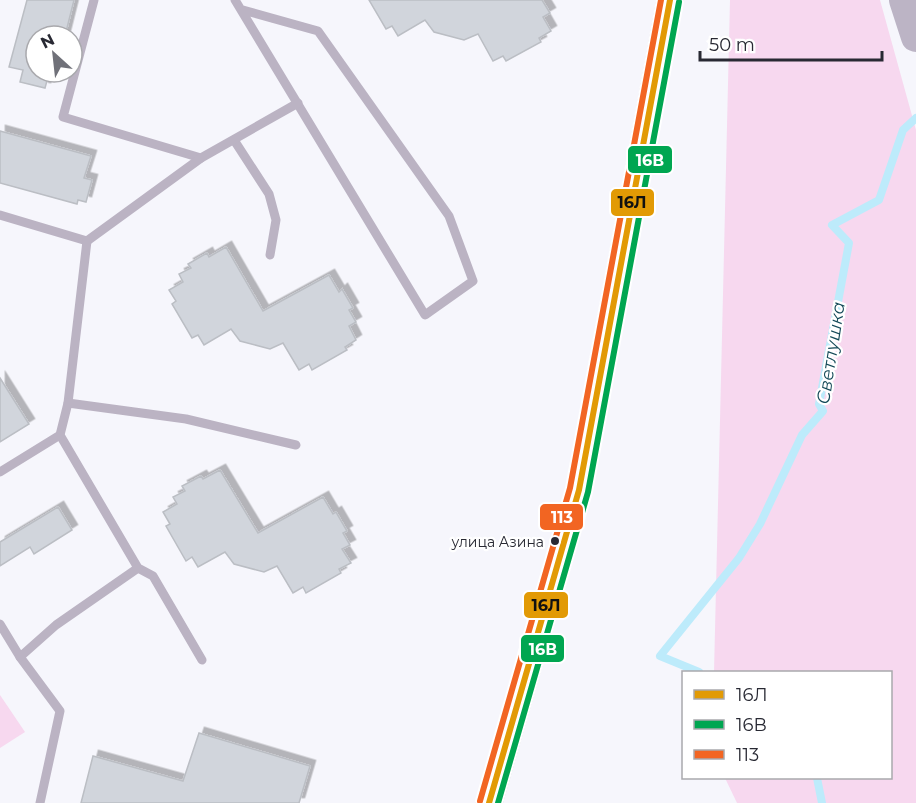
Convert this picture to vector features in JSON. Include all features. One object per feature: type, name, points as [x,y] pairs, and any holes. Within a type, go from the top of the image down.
[{"type":"main road","points":[[489,803],[579,490],[670,0]]},
{"type":"lane","points":[[94,0],[63,117],[201,158]]},
{"type":"lane","points":[[235,0],[425,315],[473,281],[449,216],[318,31],[243,10]]},
{"type":"lane","points":[[0,472],[60,435],[68,404],[87,241],[201,158],[298,103]]},
{"type":"lane","points":[[234,140],[269,194],[276,220],[270,255]]},
{"type":"lane","points":[[0,215],[87,241]]},
{"type":"lane","points":[[68,404],[186,419],[296,445]]},
{"type":"lane","points":[[60,435],[138,568],[153,576],[202,660]]},
{"type":"lane","points":[[20,657],[56,625],[138,568]]},
{"type":"lane","points":[[0,624],[20,657],[60,711],[40,803]]},
{"type":"shaded area","points":[[730,0],[880,0],[916,130],[916,803],[737,803],[725,779],[892,779],[892,671],[714,671]]},
{"type":"shaded area","points":[[0,695],[25,732],[0,748]]},
{"type":"building","points":[[27,0],[74,0],[68,24],[24,24],[24,83],[20,82],[23,70],[9,67]]},
{"type":"building","points":[[369,0],[542,0],[550,13],[543,17],[551,31],[539,38],[541,42],[506,61],[503,56],[493,61],[478,34],[464,40],[434,32],[425,20],[398,36],[392,26],[386,29]]},
{"type":"building","points":[[28,84],[46,84],[45,88]]},
{"type":"building","points":[[0,131],[91,156],[84,178],[92,180],[86,202],[78,200],[77,204],[0,183]]},
{"type":"building","points":[[226,247],[263,311],[329,275],[339,292],[342,289],[353,308],[349,310],[356,322],[349,326],[356,340],[345,347],[347,350],[312,370],[309,364],[299,370],[283,343],[270,349],[240,341],[231,329],[204,345],[198,335],[192,338],[172,304],[176,301],[169,290],[183,282],[179,274],[191,268],[188,264],[207,253],[209,257]]},
{"type":"building","points":[[0,378],[29,424],[0,442]]},
{"type":"building","points":[[220,470],[258,533],[323,497],[333,514],[336,512],[347,531],[343,533],[350,545],[342,549],[351,563],[339,569],[341,573],[306,593],[303,587],[293,593],[277,566],[264,572],[234,564],[225,552],[198,567],[192,557],[186,561],[166,526],[170,524],[163,512],[177,504],[173,497],[185,491],[182,486],[201,476],[203,479]]},
{"type":"building","points":[[58,507],[72,530],[34,554],[30,547],[0,566],[0,542]]},
{"type":"building","points":[[199,733],[310,766],[299,803],[81,803],[93,756],[183,781]]},
{"type":"waterway","name":"Светлушка","points":[[697,671],[660,656],[739,558],[760,524],[802,435],[823,411],[819,404],[849,243],[832,225],[879,200],[903,130],[916,118]]},
{"type":"waterway","points":[[817,779],[822,803]]},
{"type":"transit line","name":"113","points":[[480,801],[570,488],[661,0]]},
{"type":"transit line","name":"16Л","points":[[489,803],[579,490],[670,0]]},
{"type":"transit line","name":"16В","points":[[498,803],[588,492],[679,2]]},
{"type":"place","name":"улица Азина","points":[[555,541]]}]
